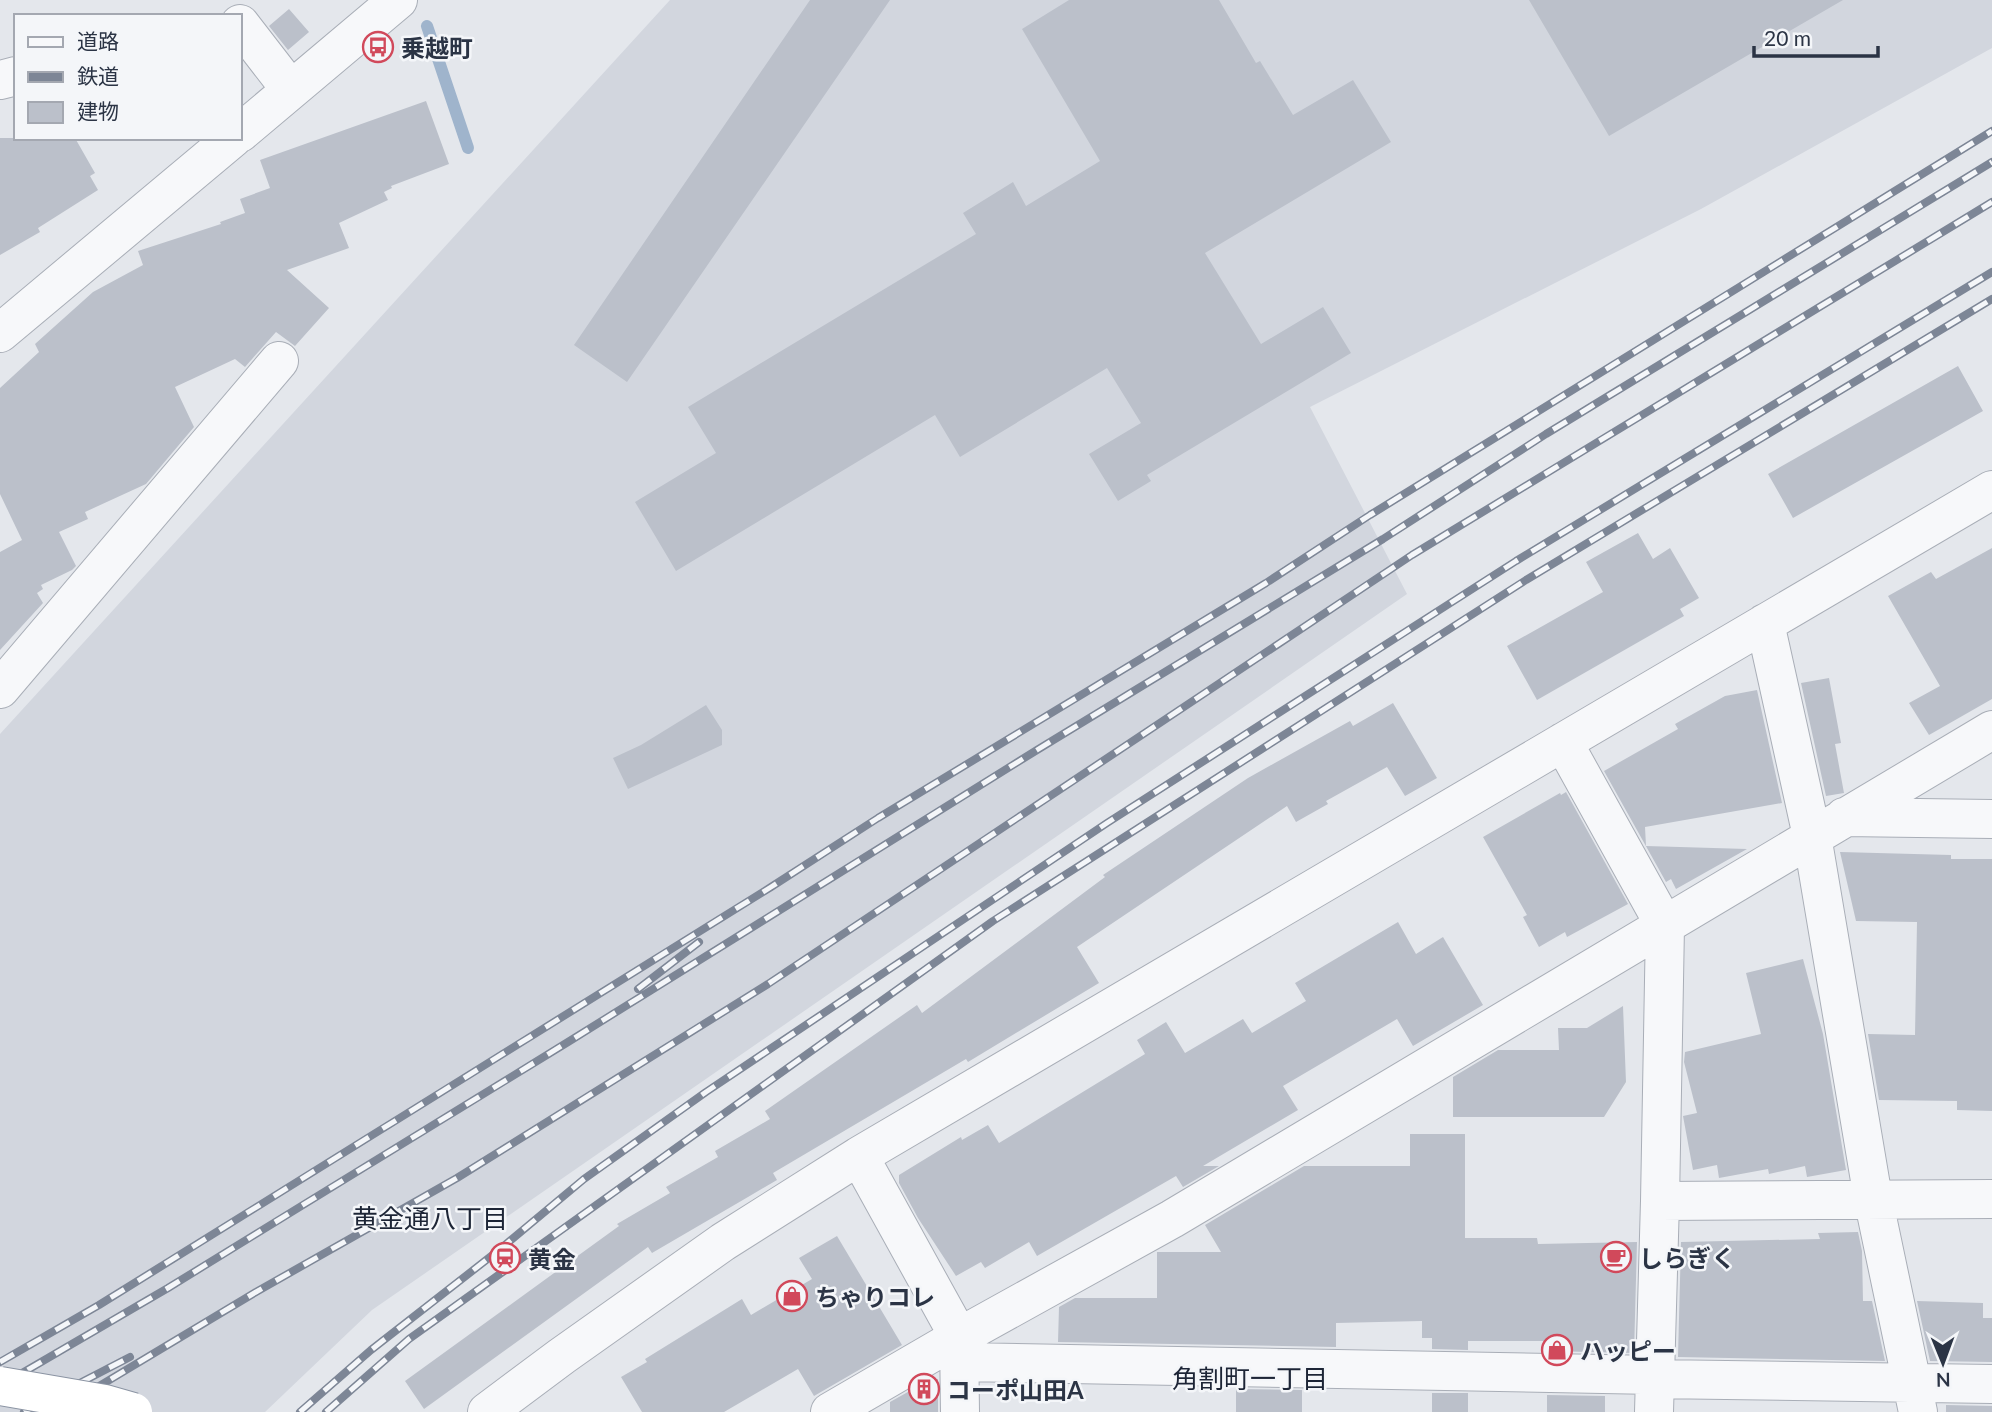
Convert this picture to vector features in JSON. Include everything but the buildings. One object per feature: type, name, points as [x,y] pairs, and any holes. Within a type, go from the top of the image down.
[{"type":"highway","points":[[0,1386],[133,1412]]},
{"type":"street","points":[[242,131],[398,0]]},
{"type":"street","points":[[242,27],[291,90]]},
{"type":"street","points":[[0,333],[231,140]]},
{"type":"street","points":[[0,689],[279,361]]},
{"type":"street","points":[[487,1412],[723,1242],[859,1156],[1992,489]]},
{"type":"street","points":[[1765,623],[1812,836],[1873,1198],[1915,1397]]},
{"type":"street","points":[[830,1412],[960,1349],[1172,1219],[1992,730]]},
{"type":"street","points":[[1563,742],[1665,926],[1654,1389]]},
{"type":"street","points":[[1844,817],[1992,820]]},
{"type":"street","points":[[859,1156],[960,1349],[960,1412]]},
{"type":"street","points":[[1660,1201],[1992,1199]]},
{"type":"street","points":[[960,1349],[1654,1389],[1915,1397],[1992,1384]]},
{"type":"shaded area","points":[[670,0],[1992,0],[1992,48],[1701,209],[1310,407],[1407,594],[372,1310],[265,1412],[0,1412],[0,734]]},
{"type":"waterway","points":[[427,26],[468,148]]},
{"type":"railway","points":[[0,1362],[99,1305],[878,818],[1266,583],[1370,515],[1992,131]]},
{"type":"railway","points":[[0,1386],[168,1288],[1383,539],[1546,434],[1992,162]]},
{"type":"railway","points":[[56,1412],[256,1292],[457,1178],[768,984],[1412,555],[1992,202]]},
{"type":"railway","points":[[300,1412],[371,1350],[499,1250],[584,1179],[706,1092],[1107,823],[1516,561],[1992,272]]},
{"type":"railway","points":[[326,1412],[409,1339],[993,921],[1526,580],[1992,299]]},
{"type":"railway","points":[[638,989],[699,942]]},
{"type":"railway","points":[[24,1412],[130,1357]]},
{"type":"place","name":"乗越町","points":[[378,47]]},
{"type":"place","name":"しらぎく","points":[[1616,1257]]},
{"type":"place","name":"黄金","points":[[505,1258]]},
{"type":"place","name":"ちゃりコレ","points":[[792,1296]]},
{"type":"place","name":"ハッピー","points":[[1557,1350]]},
{"type":"place","name":"コーポ山田A","points":[[924,1389]]},
{"type":"district","name":"黄金通八丁目","points":[[430,1218]]},
{"type":"district","name":"角割町一丁目","points":[[1250,1378]]}]
